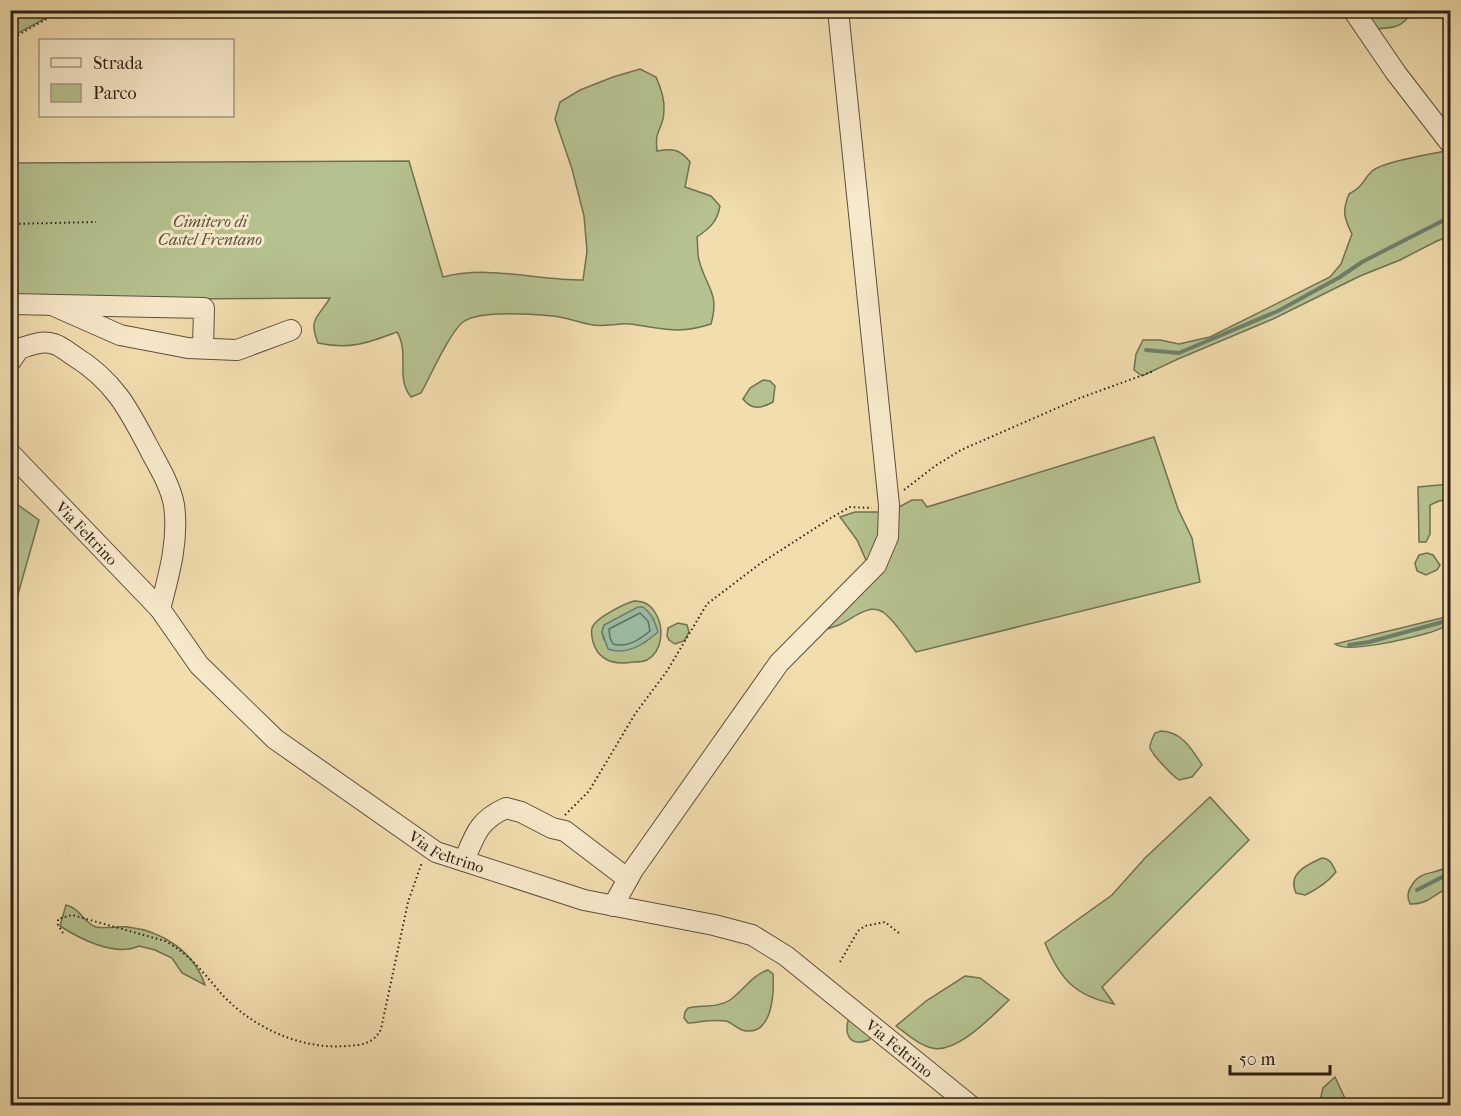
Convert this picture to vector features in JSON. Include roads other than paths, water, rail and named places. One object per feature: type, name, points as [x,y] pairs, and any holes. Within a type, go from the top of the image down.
[{"type":"street","points":[[613,906],[628,879],[779,663],[876,565],[888,537],[889,505],[838,10]]},
{"type":"street","points":[[1353,10],[1396,73],[1450,143]]},
{"type":"street","points":[[10,304],[204,308],[203,348]]},
{"type":"street","points":[[52,304],[120,335],[188,348],[237,350],[291,330]]},
{"type":"street","points":[[10,362],[19,349],[42,342],[55,344],[110,384],[127,406],[162,473],[174,503],[176,531],[171,568],[160,609]]},
{"type":"street","name":"Via Feltrino","points":[[10,453],[160,609],[199,665],[275,739],[436,852],[584,900],[714,925],[752,935],[786,956],[971,1106]]},
{"type":"street","points":[[464,861],[474,836],[489,816],[506,808],[521,812],[552,828],[566,831],[628,879]]},
{"type":"water","points":[[638,607],[643,607],[649,612],[658,632],[635,648],[622,651],[608,649],[602,632],[604,625]]},
{"type":"waterway","points":[[1146,350],[1179,353],[1278,311],[1340,277],[1362,262],[1450,217]]},
{"type":"waterway","points":[[1349,645],[1369,642],[1450,620]]},
{"type":"waterway","points":[[1417,890],[1450,873]]},
{"type":"park label","name":"Cimitero di Castel Frentano","points":[[210,230]]}]
